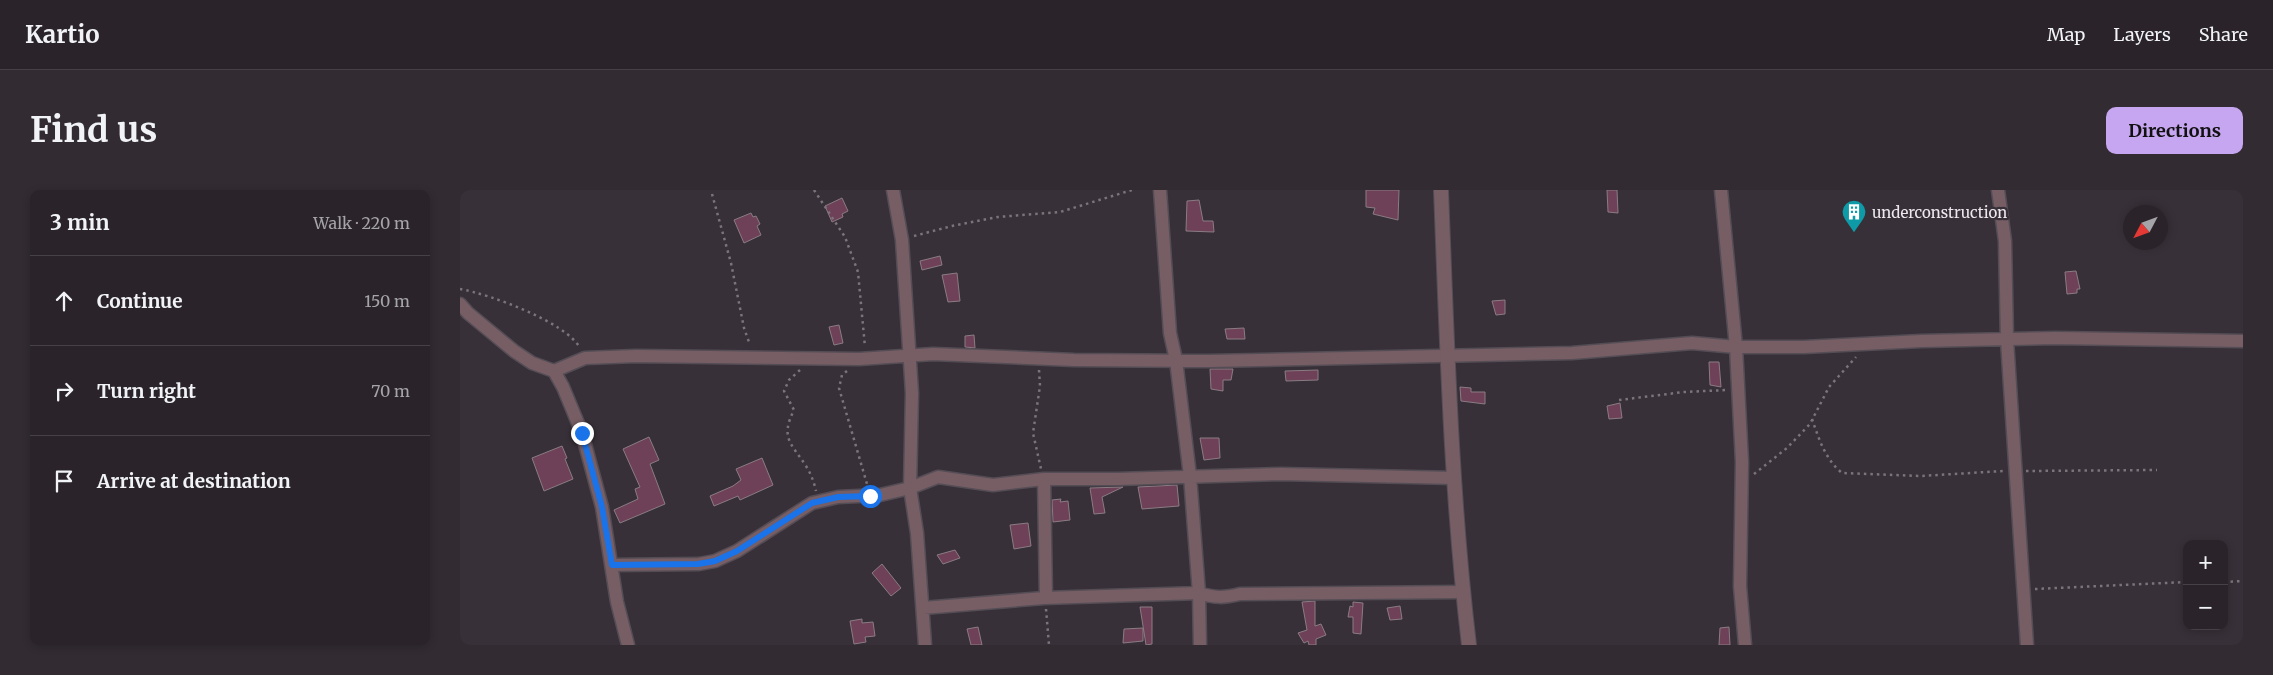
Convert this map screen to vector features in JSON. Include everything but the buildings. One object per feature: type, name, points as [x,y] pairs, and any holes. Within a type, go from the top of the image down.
[{"type":"street","points":[[893,190],[902,240],[913,420],[910,488],[917,533],[925,645]]},
{"type":"street","points":[[1160,190],[1168,312],[1176,360],[1190,476],[1199,593],[1200,645]]},
{"type":"street","points":[[1441,190],[1446,355],[1463,592],[1470,645]]},
{"type":"street","points":[[1721,190],[1736,347],[1741,484],[1740,586],[1745,645]]},
{"type":"street","points":[[1998,190],[2005,241],[2007,340],[2027,645]]},
{"type":"street","points":[[460,304],[468,314],[514,351],[532,362],[554,371],[573,406],[602,507],[618,602],[628,645]]},
{"type":"street","points":[[554,371],[585,358],[636,356],[809,360],[950,354],[1038,359],[1176,360],[1572,353],[1692,344],[1736,347],[2107,338],[2243,341]]},
{"type":"street","points":[[612,565],[698,564],[715,561],[737,551],[806,506],[819,500],[870,496],[910,488],[938,477],[993,484],[1044,478],[1118,479],[1281,474],[1454,478]]},
{"type":"street","points":[[1044,478],[1045,598]]},
{"type":"street","points":[[923,608],[1045,598],[1199,593],[1212,598],[1224,598],[1240,594],[1463,592]]},
{"type":"path","points":[[814,190],[845,237],[858,272],[862,359],[842,375],[839,388],[870,496]]},
{"type":"path","points":[[902,240],[952,226],[989,219],[1060,212],[1132,190]]},
{"type":"path","points":[[712,194],[732,263],[747,337],[756,352],[764,358]]},
{"type":"path","points":[[460,289],[506,302],[568,333],[577,343],[585,358]]},
{"type":"path","points":[[1741,484],[1786,448],[1810,424],[1829,387],[1849,362],[1872,343]]},
{"type":"path","points":[[1038,359],[1040,386],[1034,433],[1036,449],[1044,478]]},
{"type":"path","points":[[809,360],[789,380],[784,394],[794,410],[788,421],[788,435],[791,445],[812,475],[819,500]]},
{"type":"path","points":[[1619,400],[1684,392],[1738,389]]},
{"type":"path","points":[[1812,419],[1823,449],[1834,466],[1842,473],[1921,476],[2016,471],[2157,470]]},
{"type":"path","points":[[2228,582],[2243,581]]},
{"type":"path","points":[[2024,593],[2038,588],[2183,582]]},
{"type":"path","points":[[1045,598],[1049,645]]},
{"type":"place","name":"underconstruction","points":[[1854,233]]},
{"type":"route","points":[[582,433],[602,507],[612,565],[698,564],[715,561],[737,551],[806,506],[819,500],[838,497],[870,496]]}]
